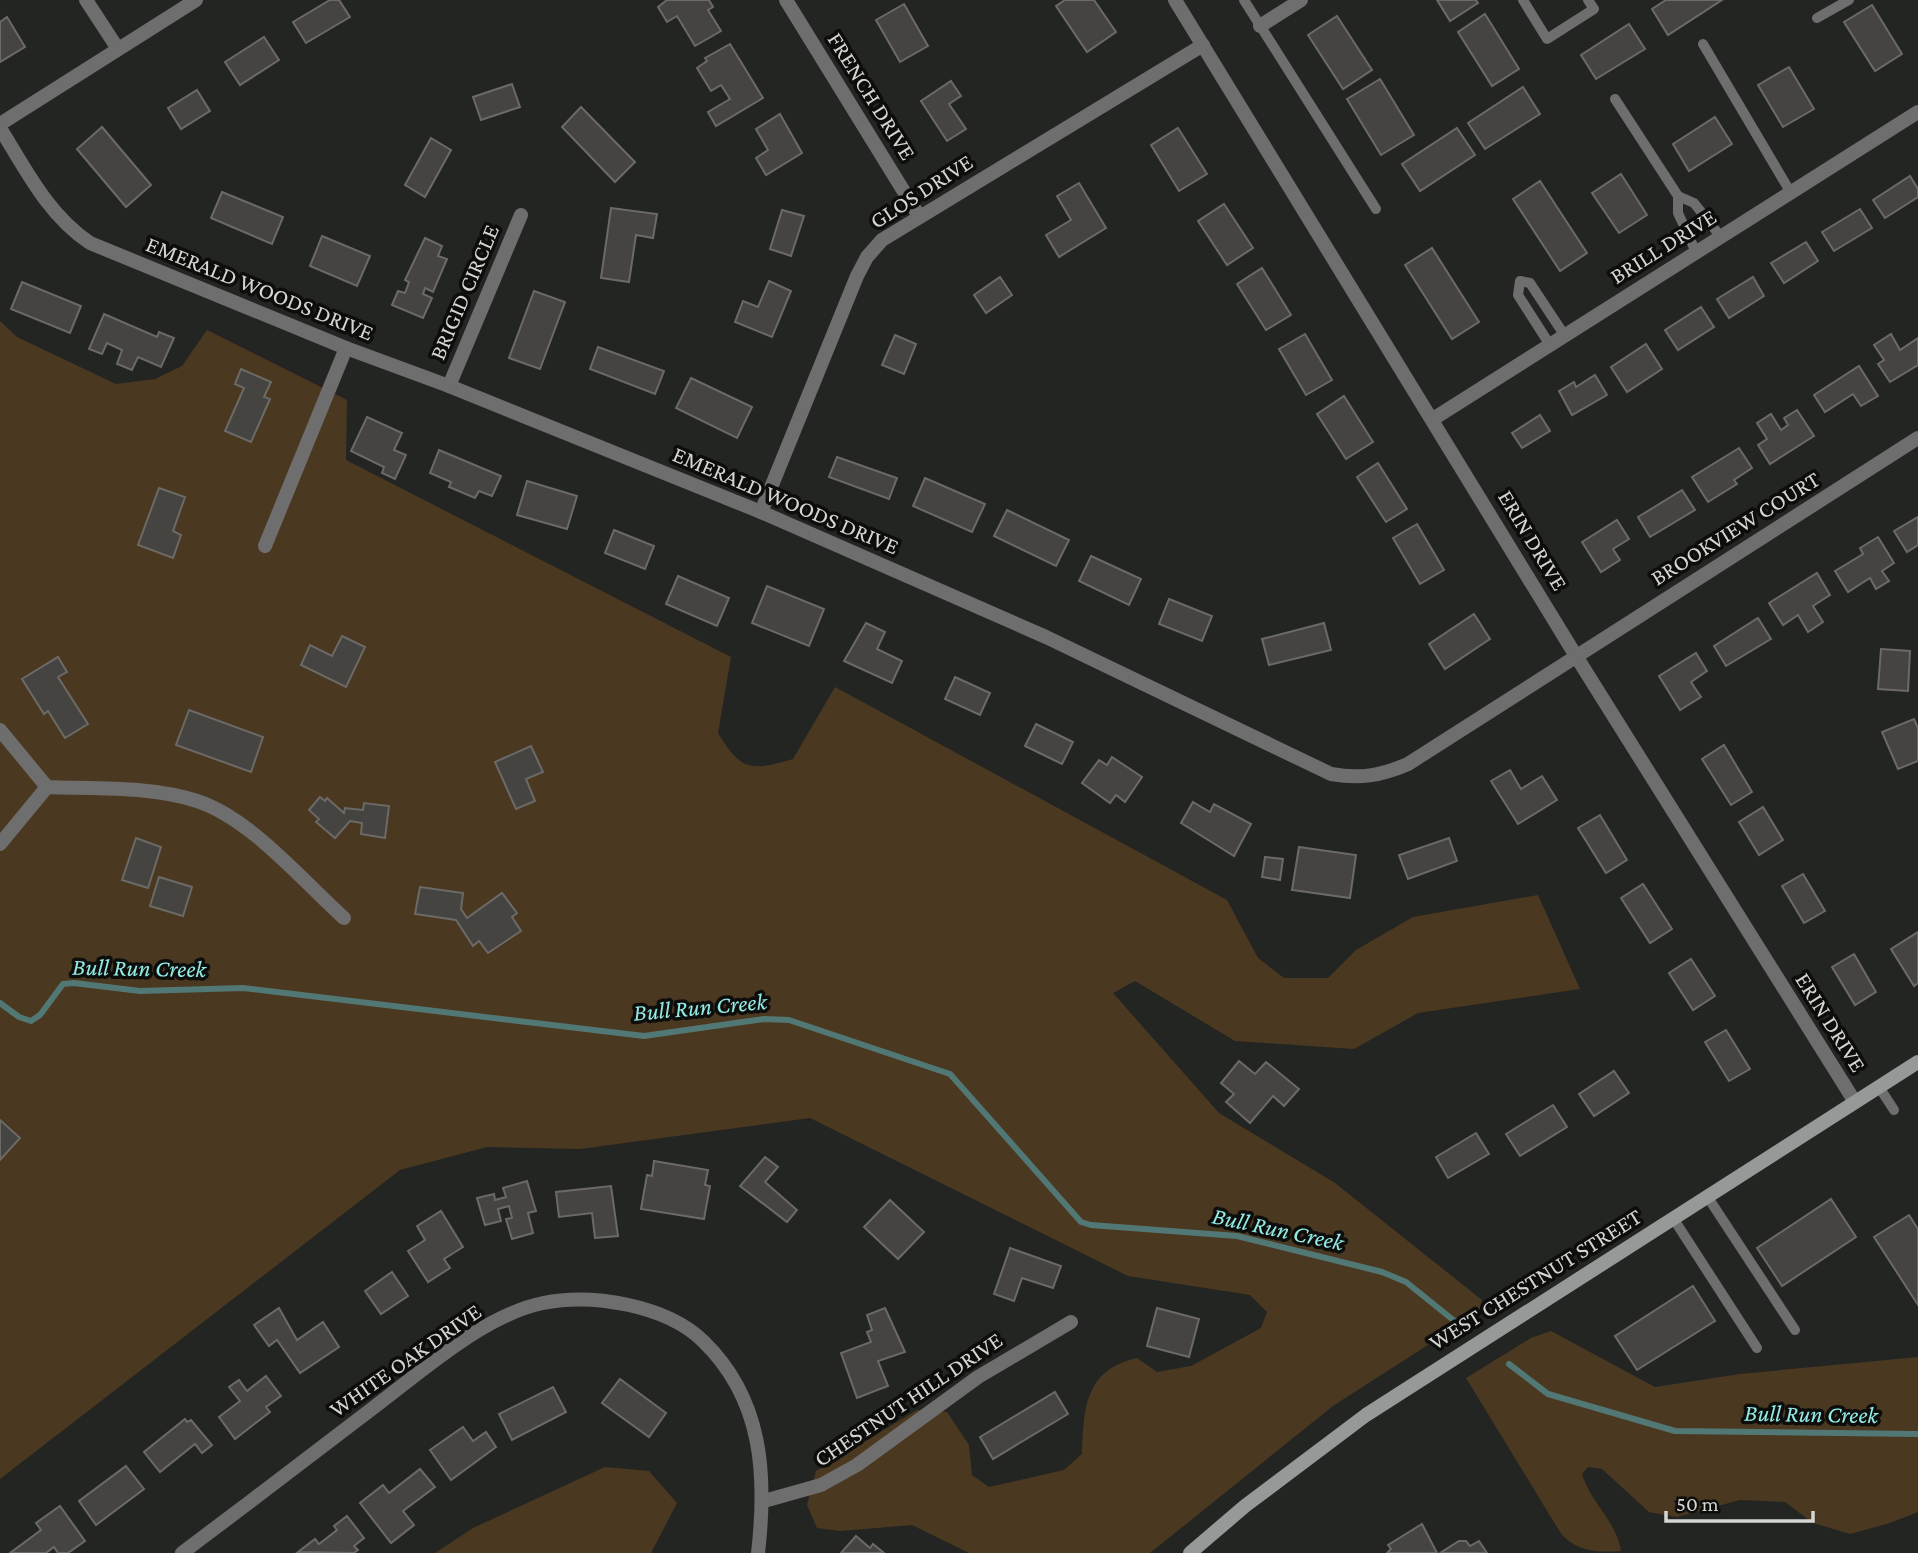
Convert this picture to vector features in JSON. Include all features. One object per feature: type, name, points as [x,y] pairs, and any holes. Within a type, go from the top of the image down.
[{"type":"main road","name":"WEST CHESTNUT STREET","points":[[1190,1553],[1245,1506],[1366,1415],[1918,1062]]},
{"type":"street","points":[[86,0],[118,49]]},
{"type":"street","points":[[0,126],[197,0]]},
{"type":"street","name":"FRENCH DRIVE","points":[[786,0],[919,216]]},
{"type":"street","name":"ERIN DRIVE","points":[[1175,0],[1576,656],[1855,1102]]},
{"type":"street","points":[[1260,26],[1301,0]]},
{"type":"street","name":"GLOS DRIVE","points":[[761,512],[867,257],[882,240],[1203,46]]},
{"type":"street","name":"BRILL DRIVE","points":[[1433,419],[1918,112]]},
{"type":"street","name":"EMERALD WOODS DRIVE","points":[[0,126],[50,208],[67,227],[90,243],[346,348],[449,386],[761,512],[1046,637],[1331,774],[1354,778],[1379,776],[1408,764],[1576,656]]},
{"type":"street","name":"BRIGID CIRCLE","points":[[449,386],[521,215]]},
{"type":"street","points":[[265,546],[346,348]]},
{"type":"street","name":"BROOKVIEW COURT","points":[[1576,656],[1918,438]]},
{"type":"street","points":[[0,730],[47,787],[148,793],[198,801],[242,826],[344,918]]},
{"type":"street","points":[[0,844],[47,787]]},
{"type":"street","name":"WHITE OAK DRIVE","points":[[182,1553],[418,1374],[489,1325],[542,1303],[594,1298],[648,1310],[696,1333],[715,1352],[732,1376],[751,1418],[761,1459],[764,1501],[758,1553]]},
{"type":"street","name":"CHESTNUT HILL DRIVE","points":[[764,1501],[821,1485],[857,1465],[978,1377],[1071,1322]]},
{"type":"lane","points":[[1244,0],[1376,209]]},
{"type":"lane","points":[[1522,0],[1547,39],[1594,9],[1588,0]]},
{"type":"lane","points":[[1817,18],[1849,0]]},
{"type":"lane","points":[[1703,44],[1791,193]]},
{"type":"lane","points":[[1615,99],[1678,196],[1678,213],[1696,252]]},
{"type":"lane","points":[[1678,196],[1694,203],[1721,237]]},
{"type":"lane","points":[[1550,345],[1518,295],[1520,281],[1531,282],[1565,336]]},
{"type":"lane","points":[[1879,1087],[1894,1110]]},
{"type":"lane","points":[[1707,1196],[1795,1330]]},
{"type":"lane","points":[[1673,1218],[1757,1348]]},
{"type":"shaded area","points":[[0,321],[17,337],[116,384],[155,379],[182,366],[207,330],[347,400],[346,460],[731,657],[718,733],[741,762],[757,766],[793,759],[835,687],[1227,900],[1258,958],[1284,978],[1328,978],[1356,950],[1413,917],[1538,895],[1580,989],[1418,1013],[1354,1049],[1235,1041],[1135,981],[1113,993],[1219,1113],[1335,1183],[1482,1300],[1479,1312],[1333,1406],[1150,1553],[969,1553],[912,1525],[840,1531],[817,1528],[807,1505],[816,1471],[917,1410],[947,1412],[969,1445],[972,1475],[989,1487],[1064,1470],[1082,1454],[1086,1407],[1090,1394],[1106,1372],[1137,1358],[1157,1372],[1191,1366],[1261,1328],[1267,1312],[1250,1295],[1128,1276],[810,1118],[580,1149],[487,1147],[400,1170],[0,1479]]},
{"type":"shaded area","points":[[1551,1331],[1655,1387],[1740,1374],[1918,1357],[1918,1512],[1850,1534],[1813,1523],[1785,1502],[1740,1500],[1677,1517],[1649,1512],[1602,1469],[1588,1467],[1582,1474],[1591,1494],[1609,1521],[1621,1551],[1604,1552],[1579,1547],[1560,1532],[1466,1378],[1531,1338]]},
{"type":"shaded area","points":[[605,1467],[649,1471],[677,1503],[651,1553],[435,1553],[473,1528]]},
{"type":"building","points":[[330,0],[339,0],[350,17],[306,43],[293,22]]},
{"type":"building","points":[[667,0],[709,0],[713,7],[708,10],[721,31],[695,46],[677,16],[667,22],[658,7]]},
{"type":"building","points":[[1065,0],[1094,0],[1116,32],[1087,52],[1056,6]]},
{"type":"building","points":[[1437,0],[1476,0],[1478,3],[1450,21]]},
{"type":"building","points":[[1666,0],[1722,0],[1668,35],[1652,9]]},
{"type":"building","points":[[904,4],[928,46],[900,62],[876,20]]},
{"type":"building","points":[[1872,5],[1902,54],[1875,71],[1844,22]]},
{"type":"building","points":[[1485,14],[1519,69],[1492,86],[1458,32]]},
{"type":"building","points":[[1337,16],[1372,70],[1343,89],[1308,35]]},
{"type":"building","points":[[7,17],[25,47],[0,62],[0,22]]},
{"type":"building","points":[[1629,24],[1645,49],[1596,79],[1581,55]]},
{"type":"building","points":[[264,37],[279,60],[240,85],[225,62]]},
{"type":"building","points":[[730,44],[763,98],[716,126],[708,112],[730,99],[721,85],[711,91],[697,68],[707,61],[705,58]]},
{"type":"building","points":[[1789,67],[1814,109],[1783,127],[1758,85]]},
{"type":"building","points":[[1380,79],[1414,135],[1381,155],[1347,99]]},
{"type":"building","points":[[951,81],[961,96],[949,104],[966,129],[947,141],[921,101]]},
{"type":"building","points":[[512,84],[520,107],[481,120],[473,97]]},
{"type":"building","points":[[1523,87],[1540,114],[1485,149],[1468,123]]},
{"type":"building","points":[[197,90],[210,111],[181,129],[168,108]]},
{"type":"building","points":[[581,107],[635,162],[615,182],[562,127]]},
{"type":"building","points":[[780,114],[802,153],[766,175],[756,158],[768,150],[756,129]]},
{"type":"building","points":[[1715,117],[1732,144],[1689,171],[1673,144]]},
{"type":"building","points":[[102,127],[151,185],[126,207],[77,149]]},
{"type":"building","points":[[1178,128],[1207,174],[1179,191],[1151,145]]},
{"type":"building","points":[[1457,128],[1475,155],[1420,191],[1402,164]]},
{"type":"building","points":[[431,138],[451,150],[425,197],[405,185]]},
{"type":"building","points":[[1621,174],[1647,215],[1619,233],[1592,193]]},
{"type":"building","points":[[1910,176],[1918,189],[1918,197],[1885,218],[1873,200]]},
{"type":"building","points":[[1540,181],[1587,253],[1560,271],[1513,199]]},
{"type":"building","points":[[1079,183],[1106,228],[1059,257],[1046,235],[1071,220],[1057,196]]},
{"type":"building","points":[[222,192],[283,217],[272,244],[211,218]]},
{"type":"building","points":[[1224,204],[1253,248],[1227,265],[1198,221]]},
{"type":"building","points":[[611,208],[657,214],[653,238],[636,235],[629,282],[601,278]]},
{"type":"building","points":[[1860,209],[1872,228],[1834,251],[1822,232]]},
{"type":"building","points":[[782,210],[804,216],[791,256],[770,249]]},
{"type":"building","points":[[322,236],[370,256],[357,286],[310,266]]},
{"type":"building","points":[[425,238],[442,246],[438,256],[447,259],[433,292],[425,288],[423,294],[432,298],[423,318],[392,305],[398,291],[405,293],[409,282],[405,280]]},
{"type":"building","points":[[1806,242],[1818,261],[1784,283],[1771,263]]},
{"type":"building","points":[[1432,248],[1479,322],[1452,339],[1405,265]]},
{"type":"building","points":[[1262,268],[1291,315],[1266,330],[1237,284]]},
{"type":"building","points":[[1000,277],[1012,295],[986,313],[974,295]]},
{"type":"building","points":[[1753,277],[1764,296],[1729,318],[1717,299]]},
{"type":"building","points":[[769,281],[791,291],[772,337],[735,322],[743,301],[758,307]]},
{"type":"building","points":[[22,282],[81,306],[70,333],[11,309]]},
{"type":"building","points":[[534,291],[565,302],[540,369],[509,358]]},
{"type":"building","points":[[1701,307],[1714,327],[1678,350],[1665,330]]},
{"type":"building","points":[[104,314],[157,337],[159,332],[174,338],[161,367],[138,357],[132,370],[117,364],[122,350],[107,343],[102,354],[89,349]]},
{"type":"building","points":[[1305,334],[1332,380],[1306,395],[1279,349]]},
{"type":"building","points":[[1891,334],[1900,350],[1918,338],[1918,365],[1890,382],[1878,364],[1884,360],[1874,345]]},
{"type":"building","points":[[895,335],[916,344],[904,374],[882,365]]},
{"type":"building","points":[[1646,344],[1662,369],[1627,392],[1611,367]]},
{"type":"building","points":[[598,347],[664,371],[655,394],[590,369]]},
{"type":"building","points":[[1859,366],[1878,396],[1861,406],[1853,394],[1825,412],[1814,395]]},
{"type":"building","points":[[241,369],[271,382],[264,397],[270,399],[251,442],[225,431],[244,388],[235,384]]},
{"type":"building","points":[[1595,375],[1607,395],[1572,415],[1559,391],[1574,382],[1576,387]]},
{"type":"building","points":[[691,378],[752,407],[737,438],[676,408]]},
{"type":"building","points":[[1344,396],[1373,442],[1346,459],[1317,414]]},
{"type":"building","points":[[1797,410],[1814,436],[1770,464],[1758,445],[1767,439],[1757,423],[1771,414],[1781,430],[1788,425],[1784,418]]},
{"type":"building","points":[[1540,415],[1550,431],[1522,448],[1512,433]]},
{"type":"building","points":[[367,417],[402,433],[394,450],[406,455],[395,479],[382,473],[384,467],[351,451]]},
{"type":"building","points":[[1739,448],[1752,468],[1734,480],[1737,484],[1708,502],[1692,477]]},
{"type":"building","points":[[439,450],[501,476],[492,496],[479,491],[475,498],[449,487],[451,482],[430,473]]},
{"type":"building","points":[[837,457],[897,478],[889,499],[829,477]]},
{"type":"building","points":[[1378,463],[1407,509],[1386,522],[1357,477]]},
{"type":"building","points":[[925,478],[985,504],[972,532],[913,506]]},
{"type":"building","points":[[527,481],[577,496],[567,529],[517,515]]},
{"type":"building","points":[[159,488],[185,497],[173,531],[181,535],[173,558],[138,545]]},
{"type":"building","points":[[1682,490],[1695,510],[1650,537],[1638,517]]},
{"type":"building","points":[[1007,510],[1069,540],[1056,566],[994,536]]},
{"type":"building","points":[[1918,517],[1918,545],[1907,552],[1894,531]]},
{"type":"building","points":[[1617,520],[1629,539],[1613,549],[1620,560],[1601,572],[1582,542]]},
{"type":"building","points":[[1417,524],[1444,570],[1420,584],[1393,538]]},
{"type":"building","points":[[614,530],[654,546],[645,569],[605,553]]},
{"type":"building","points":[[1878,537],[1894,563],[1882,571],[1889,581],[1876,589],[1870,578],[1848,592],[1835,571],[1863,554],[1860,548]]},
{"type":"building","points":[[1091,556],[1141,579],[1129,605],[1079,581]]},
{"type":"building","points":[[1817,573],[1830,595],[1813,606],[1823,622],[1808,632],[1798,615],[1783,625],[1769,603]]},
{"type":"building","points":[[678,576],[729,598],[717,626],[666,604]]},
{"type":"building","points":[[767,586],[824,609],[809,646],[752,623]]},
{"type":"building","points":[[1169,599],[1212,616],[1202,641],[1159,624]]},
{"type":"building","points":[[1474,614],[1490,639],[1445,669],[1429,644]]},
{"type":"building","points":[[1758,618],[1771,639],[1726,666],[1714,646]]},
{"type":"building","points":[[866,623],[885,632],[877,649],[902,661],[892,683],[844,661]]},
{"type":"building","points":[[1324,623],[1331,650],[1269,665],[1262,639]]},
{"type":"building","points":[[342,636],[365,647],[346,687],[301,665],[310,645],[332,656]]},
{"type":"building","points":[[1881,649],[1910,651],[1908,691],[1878,689]]},
{"type":"building","points":[[1696,653],[1707,671],[1691,682],[1701,697],[1680,710],[1659,676]]},
{"type":"building","points":[[58,657],[67,672],[58,677],[88,724],[65,738],[48,711],[44,714],[22,679]]},
{"type":"building","points":[[955,677],[990,693],[980,715],[945,699]]},
{"type":"building","points":[[189,710],[263,737],[251,772],[176,745]]},
{"type":"building","points":[[1914,719],[1918,728],[1918,761],[1898,769],[1882,732]]},
{"type":"building","points":[[1036,724],[1073,742],[1062,764],[1025,746]]},
{"type":"building","points":[[1724,745],[1752,792],[1731,805],[1702,759]]},
{"type":"building","points":[[531,746],[543,772],[526,779],[535,801],[516,809],[495,762]]},
{"type":"building","points":[[1112,757],[1142,777],[1125,802],[1116,795],[1110,803],[1082,783],[1099,760],[1107,765]]},
{"type":"building","points":[[1510,770],[1521,789],[1542,776],[1557,800],[1518,824],[1491,781]]},
{"type":"building","points":[[320,797],[325,801],[327,798],[344,813],[345,808],[363,810],[364,803],[389,806],[385,838],[361,834],[362,823],[350,821],[335,838],[316,822],[319,819],[309,810]]},
{"type":"building","points":[[1193,802],[1210,812],[1214,804],[1251,824],[1234,856],[1181,823]]},
{"type":"building","points":[[1763,807],[1783,840],[1759,855],[1739,822]]},
{"type":"building","points":[[1600,815],[1627,860],[1606,873],[1578,828]]},
{"type":"building","points":[[136,838],[161,847],[148,888],[122,880]]},
{"type":"building","points":[[1449,838],[1457,861],[1408,879],[1399,855]]},
{"type":"building","points":[[1299,847],[1356,855],[1350,898],[1292,890]]},
{"type":"building","points":[[1265,857],[1283,859],[1280,880],[1262,877]]},
{"type":"building","points":[[1803,874],[1825,911],[1804,923],[1782,886]]},
{"type":"building","points":[[159,877],[192,887],[183,916],[150,906]]},
{"type":"building","points":[[1643,884],[1672,929],[1650,943],[1621,898]]},
{"type":"building","points":[[420,887],[463,893],[461,909],[467,918],[502,893],[517,913],[512,917],[521,931],[488,953],[479,941],[473,946],[456,920],[415,914]]},
{"type":"building","points":[[1918,932],[1918,983],[1914,986],[1891,949]]},
{"type":"building","points":[[1854,954],[1876,992],[1855,1005],[1832,967]]},
{"type":"building","points":[[1691,959],[1715,996],[1693,1010],[1669,973]]},
{"type":"building","points":[[1726,1030],[1750,1069],[1729,1081],[1705,1042]]},
{"type":"building","points":[[1239,1061],[1255,1074],[1266,1062],[1299,1089],[1284,1106],[1273,1096],[1250,1123],[1226,1102],[1234,1094],[1221,1083]]},
{"type":"building","points":[[1614,1071],[1629,1093],[1594,1116],[1579,1094]]},
{"type":"building","points":[[1553,1105],[1567,1127],[1520,1156],[1506,1134]]},
{"type":"building","points":[[0,1120],[20,1138],[0,1160]]},
{"type":"building","points":[[1476,1133],[1489,1154],[1448,1178],[1436,1157]]},
{"type":"building","points":[[765,1157],[778,1167],[765,1182],[797,1210],[787,1222],[740,1186]]},
{"type":"building","points":[[654,1161],[708,1170],[705,1185],[710,1186],[704,1219],[641,1209],[647,1175],[652,1176]]},
{"type":"building","points":[[527,1181],[536,1211],[528,1213],[533,1233],[512,1239],[506,1219],[512,1218],[509,1206],[498,1209],[501,1221],[485,1225],[477,1198],[494,1194],[495,1200],[506,1197],[503,1188]]},
{"type":"building","points":[[611,1186],[618,1236],[595,1238],[592,1213],[559,1217],[556,1192]]},
{"type":"building","points":[[1831,1199],[1856,1237],[1782,1286],[1757,1248]]},
{"type":"building","points":[[890,1200],[924,1232],[898,1259],[864,1227]]},
{"type":"building","points":[[441,1211],[463,1247],[444,1259],[450,1268],[428,1282],[408,1251],[425,1240],[417,1226]]},
{"type":"building","points":[[1909,1215],[1918,1229],[1918,1305],[1874,1237]]},
{"type":"building","points":[[1010,1248],[1061,1266],[1053,1288],[1022,1278],[1014,1301],[994,1294]]},
{"type":"building","points":[[392,1272],[408,1296],[381,1314],[365,1291]]},
{"type":"building","points":[[1693,1286],[1715,1321],[1637,1370],[1615,1336]]},
{"type":"building","points":[[279,1308],[297,1340],[323,1322],[339,1347],[300,1373],[277,1340],[269,1346],[254,1325]]},
{"type":"building","points":[[885,1308],[905,1352],[878,1361],[888,1386],[857,1398],[841,1353],[871,1342],[867,1332],[872,1330],[867,1315]]},
{"type":"building","points":[[1157,1308],[1199,1319],[1189,1357],[1147,1346]]},
{"type":"building","points":[[266,1376],[281,1396],[266,1407],[270,1412],[235,1439],[219,1417],[240,1401],[229,1387],[239,1380],[247,1391]]},
{"type":"building","points":[[620,1379],[666,1413],[649,1437],[602,1403]]},
{"type":"building","points":[[553,1387],[566,1412],[512,1440],[499,1414]]},
{"type":"building","points":[[1055,1392],[1068,1414],[993,1459],[980,1437]]},
{"type":"building","points":[[185,1419],[187,1422],[191,1420],[212,1445],[202,1453],[195,1444],[160,1472],[144,1452]]},
{"type":"building","points":[[463,1427],[473,1441],[486,1432],[496,1447],[451,1480],[430,1450]]},
{"type":"building","points":[[126,1466],[144,1489],[96,1525],[79,1501]]},
{"type":"building","points":[[420,1469],[435,1487],[403,1511],[414,1525],[391,1543],[360,1503],[383,1485],[389,1493]]},
{"type":"building","points":[[60,1506],[85,1541],[68,1553],[58,1553],[54,1547],[46,1553],[10,1553],[41,1530],[36,1523]]},
{"type":"building","points":[[347,1516],[364,1538],[354,1546],[358,1550],[354,1553],[298,1552],[315,1539],[319,1544],[337,1530],[334,1526]]},
{"type":"building","points":[[1422,1524],[1437,1553],[1387,1553],[1391,1549],[1388,1545]]},
{"type":"building","points":[[856,1536],[870,1548],[873,1544],[884,1553],[841,1553]]},
{"type":"building","points":[[1459,1541],[1466,1541],[1470,1546],[1479,1541],[1487,1553],[1440,1553]]},
{"type":"waterway","name":"Bull Run Creek","points":[[0,1003],[19,1017],[31,1021],[40,1015],[63,984],[74,983],[140,991],[243,988],[644,1036],[764,1019],[789,1020],[950,1074],[1081,1222],[1237,1236],[1382,1272],[1406,1282],[1457,1323]]},
{"type":"waterway","name":"Bull Run Creek","points":[[1509,1364],[1548,1394],[1675,1431],[1918,1434]]}]
